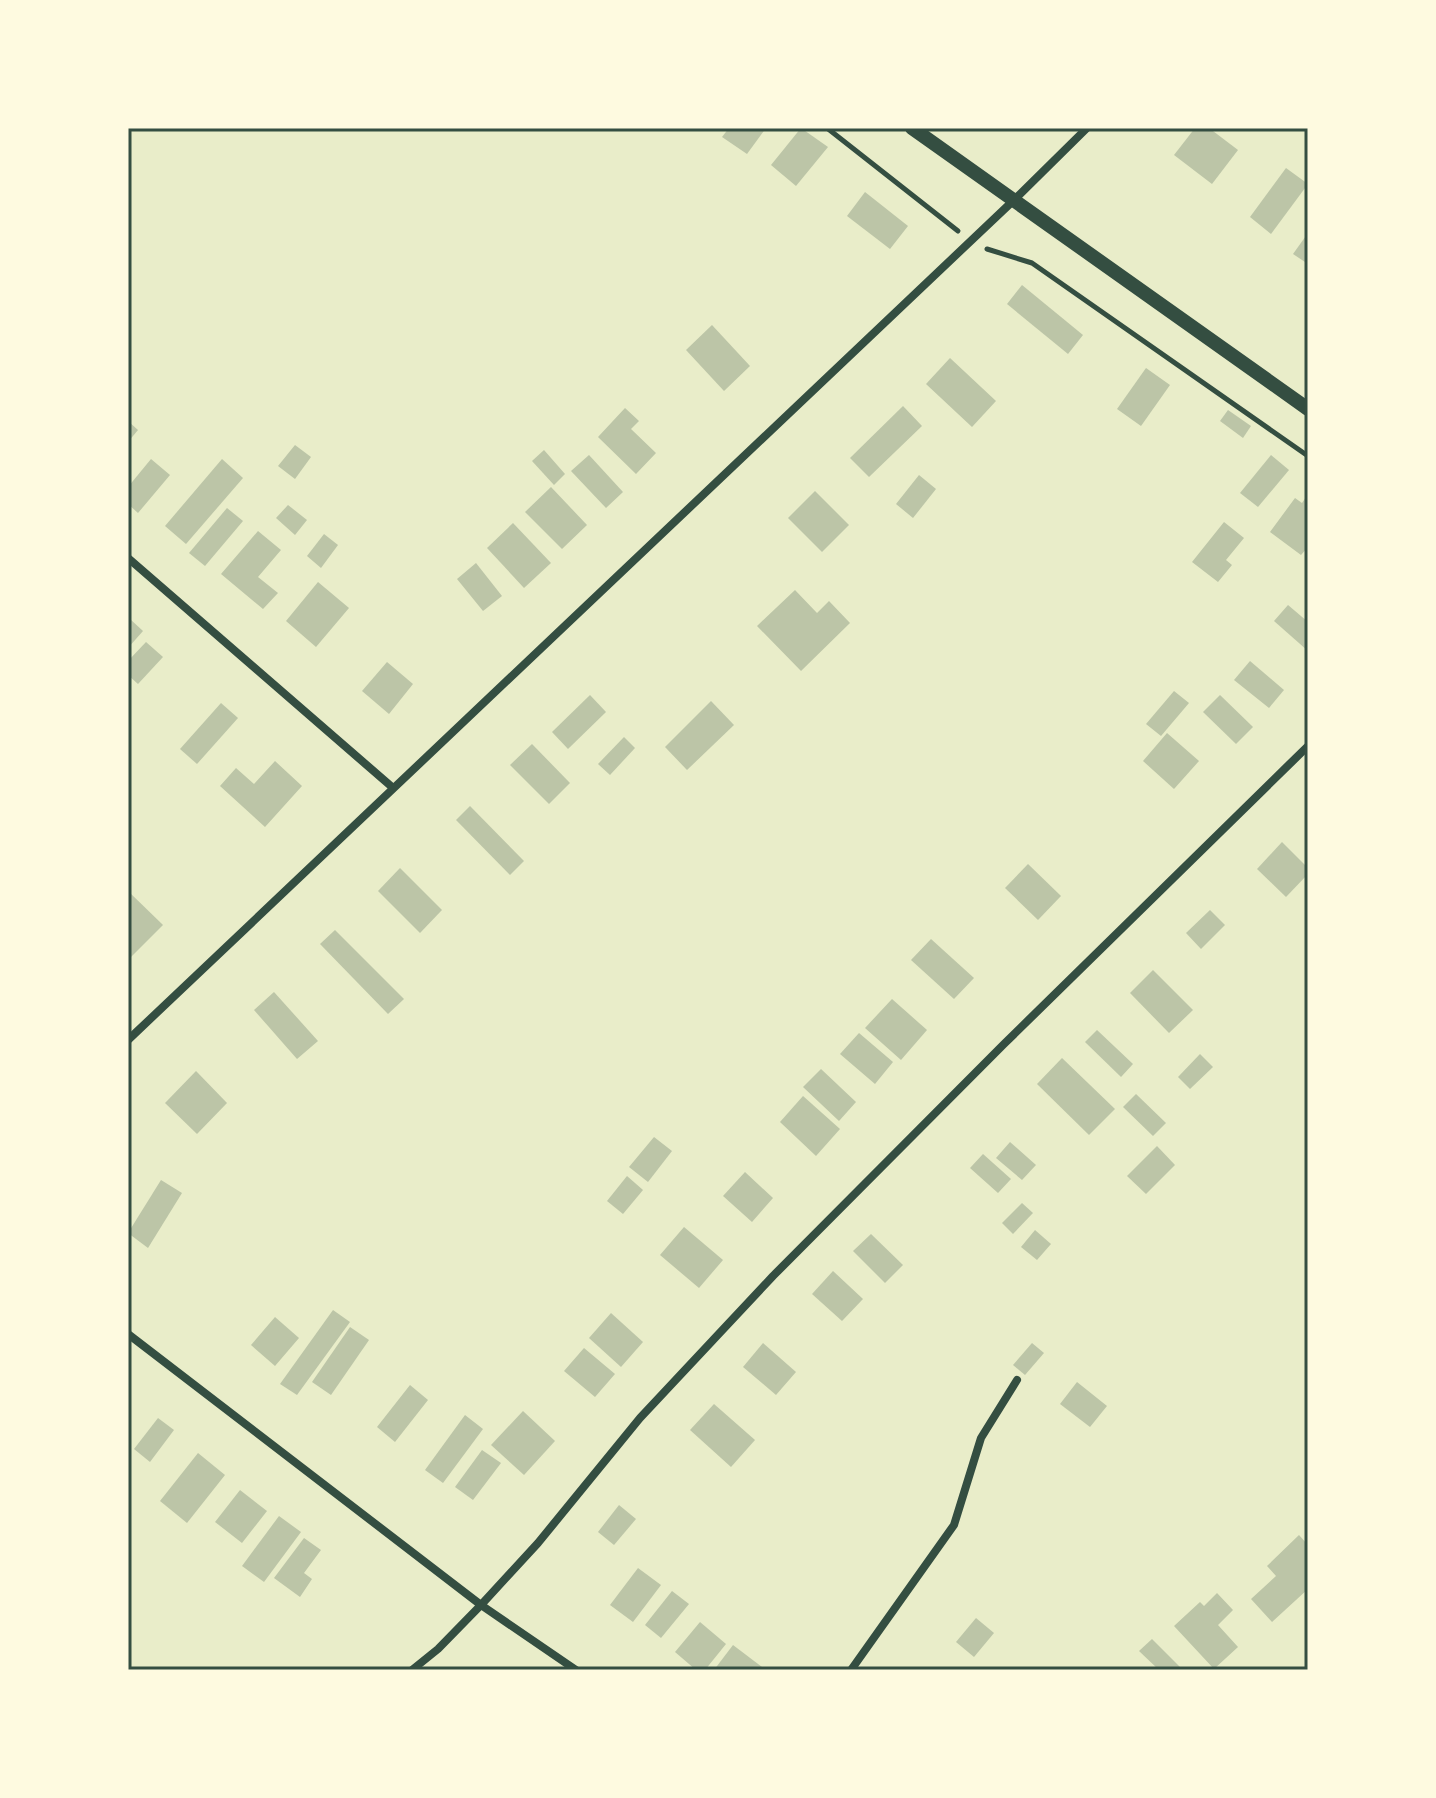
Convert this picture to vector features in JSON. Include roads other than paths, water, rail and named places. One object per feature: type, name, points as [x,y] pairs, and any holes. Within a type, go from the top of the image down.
[{"type":"street","points":[[912,128],[1308,409]]},
{"type":"street","points":[[128,1040],[1087,128]]},
{"type":"street","points":[[128,558],[392,787]]},
{"type":"street","points":[[412,1670],[438,1649],[538,1543],[640,1418],[773,1276],[1308,746]]},
{"type":"street","points":[[128,1334],[481,1605],[576,1670]]},
{"type":"street","points":[[851,1670],[954,1525],[981,1438],[1017,1380]]}]
